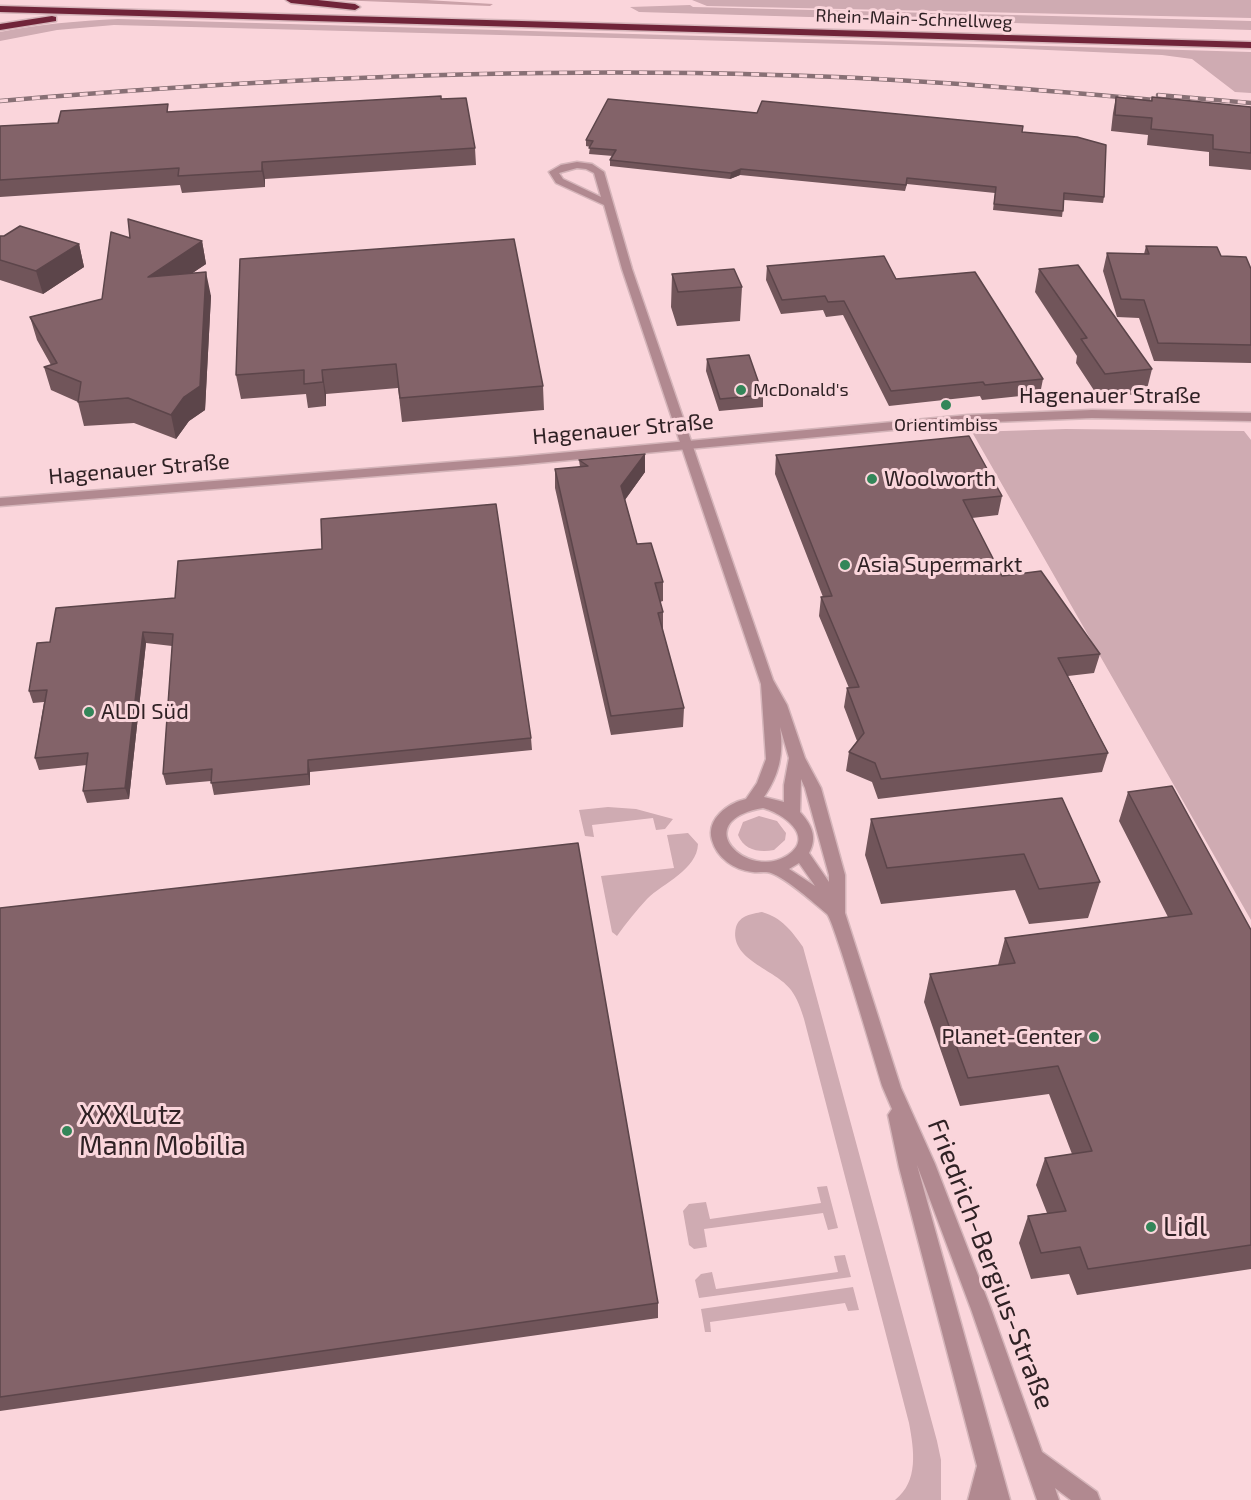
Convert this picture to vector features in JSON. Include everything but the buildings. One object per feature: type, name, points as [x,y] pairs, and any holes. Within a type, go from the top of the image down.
[{"type":"highway","name":"Rhein-Main-Schnellweg","points":[[0,0],[1251,36]]},
{"type":"highway","points":[[7,0],[12,0]]},
{"type":"highway","points":[[291,0],[392,11]]},
{"type":"highway","name":"Rhein-Main-Schnellweg","points":[[0,9],[1251,45]]},
{"type":"highway","points":[[0,27],[79,16],[170,13]]},
{"type":"street","name":"Friedrich-Bergius-Straße","points":[[606,203],[559,181],[554,172],[573,166],[591,166],[596,169],[766,680],[780,705],[797,758],[813,788],[837,875],[837,913]]},
{"type":"street","name":"Hagenauer Straße","points":[[0,502],[687,445],[981,418],[1092,414],[1251,417]]},
{"type":"street","name":"Friedrich-Bergius-Straße","points":[[752,802],[768,780],[776,752],[766,680]]},
{"type":"street","name":"Friedrich-Bergius-Straße","points":[[797,758],[792,785],[792,812],[804,827],[806,836],[800,852],[819,879],[837,913],[892,1088],[908,1167],[999,1500]]},
{"type":"street","points":[[792,812],[773,804],[752,802],[741,805],[725,814],[718,824],[717,839],[728,855],[757,867],[774,867],[789,862],[800,852]]},
{"type":"street","points":[[774,867],[802,885],[837,913]]},
{"type":"street","name":"Friedrich-Bergius-Straße","points":[[892,1088],[926,1164],[1048,1500]]},
{"type":"street","points":[[1035,1460],[1089,1500]]},
{"type":"street","name":"Friedrich-Bergius-Straße","points":[[979,1500],[988,1466]]},
{"type":"shaded area","points":[[336,0],[427,0],[493,4],[490,6]]},
{"type":"shaded area","points":[[692,0],[1251,0],[1251,18],[707,6]]},
{"type":"shaded area","points":[[690,5],[693,7],[1251,21],[1251,30],[639,12],[630,7]]},
{"type":"shaded area","points":[[118,19],[1251,52],[1251,93],[1235,92],[1192,59],[1162,55],[1002,48],[114,25],[57,30],[0,41],[0,32],[15,29]]},
{"type":"shaded area","points":[[1066,429],[1244,431],[1251,440],[1251,920],[972,432]]},
{"type":"shaded area","points":[[608,807],[636,809],[673,819],[665,829],[656,830],[653,818],[592,825],[594,837],[585,836],[579,810]]},
{"type":"shaded area","points":[[759,816],[777,821],[786,833],[785,840],[774,850],[763,851],[748,847],[738,835],[743,822]]},
{"type":"shaded area","points":[[688,833],[698,844],[692,861],[686,869],[647,899],[617,936],[612,932],[601,876],[674,868],[667,835]]},
{"type":"shaded area","points":[[762,912],[786,925],[803,947],[937,1441],[941,1460],[941,1500],[895,1500],[908,1484],[913,1464],[909,1423],[804,1019],[791,990],[746,956],[739,948],[735,938],[736,927],[740,920]]},
{"type":"shaded area","points":[[827,1186],[838,1228],[828,1230],[823,1213],[704,1229],[707,1247],[694,1249],[689,1245],[683,1211],[689,1204],[706,1202],[710,1219],[821,1203],[817,1187]]},
{"type":"shaded area","points":[[845,1255],[851,1277],[699,1298],[695,1280],[701,1274],[712,1272],[716,1289],[838,1272],[834,1256]]},
{"type":"shaded area","points":[[853,1287],[859,1310],[848,1311],[845,1303],[710,1322],[711,1332],[705,1332],[701,1309]]},
{"type":"railway","points":[[0,101],[290,81],[581,73],[678,73],[873,79],[1168,101]]},
{"type":"railway","points":[[1158,95],[1251,103]]},
{"type":"place","name":"McDonald's","points":[[741,390]]},
{"type":"place","name":"Orientimbiss","points":[[946,405]]},
{"type":"place","name":"Woolworth","points":[[872,479]]},
{"type":"place","name":"Asia Supermarkt","points":[[845,565]]},
{"type":"place","name":"ALDI Süd","points":[[89,712]]},
{"type":"place","name":"Planet-Center","points":[[1094,1037]]},
{"type":"place","name":"XXXLutz Mann Mobilia","points":[[67,1131]]},
{"type":"place","name":"Lidl","points":[[1151,1227]]}]
